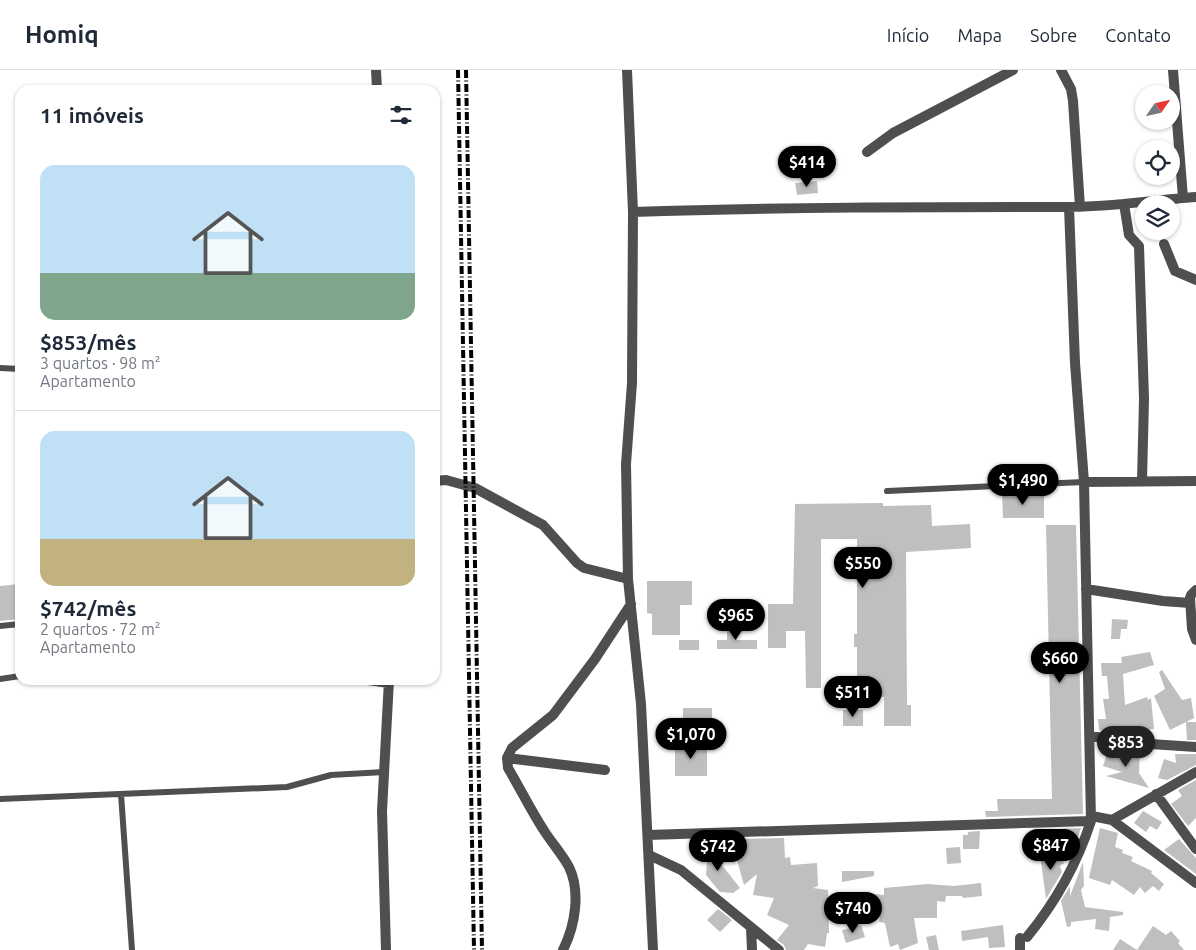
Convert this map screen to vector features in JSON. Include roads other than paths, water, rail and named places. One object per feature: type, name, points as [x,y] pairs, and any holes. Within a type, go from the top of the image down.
[{"type":"street","points":[[376,70],[377,85]]},
{"type":"street","points":[[627,70],[634,212],[632,383],[626,464],[628,580],[641,704],[653,950]]},
{"type":"street","points":[[867,152],[892,133],[1013,70]]},
{"type":"street","points":[[1061,70],[1071,89],[1073,101],[1080,206]]},
{"type":"street","points":[[1173,70],[1182,198]]},
{"type":"street","points":[[634,212],[760,207],[1069,207],[1196,197]]},
{"type":"street","points":[[1124,204],[1129,235],[1139,246],[1144,399],[1142,481]]},
{"type":"street","points":[[1020,950],[1023,937],[1045,915],[1082,850],[1091,819],[1084,482],[1074,363],[1069,207]]},
{"type":"street","points":[[1164,244],[1175,271],[1196,280]]},
{"type":"street","points":[[440,481],[446,480],[475,488],[543,526],[576,563],[584,568],[628,580]]},
{"type":"street","points":[[1084,482],[1196,481]]},
{"type":"street","points":[[1086,589],[1163,602],[1190,603]]},
{"type":"street","points":[[1196,590],[1191,594],[1190,603],[1192,629],[1196,640]]},
{"type":"street","points":[[563,950],[568,940],[576,897],[574,880],[568,866],[543,830],[508,768],[507,758],[512,748],[553,715],[595,659],[631,604]]},
{"type":"street","points":[[386,950],[382,828],[389,685]]},
{"type":"street","points":[[1090,736],[1196,747]]},
{"type":"street","points":[[507,758],[606,770]]},
{"type":"street","points":[[648,835],[1091,819],[1112,820],[1196,772]]},
{"type":"street","points":[[1156,794],[1196,849]]},
{"type":"street","points":[[1112,820],[1196,883]]},
{"type":"street","points":[[648,855],[681,870],[779,950]]},
{"type":"street","points":[[751,928],[752,950]]},
{"type":"lane","points":[[0,368],[15,369]]},
{"type":"lane","points":[[887,491],[1084,482]]},
{"type":"lane","points":[[0,626],[15,624]]},
{"type":"lane","points":[[0,679],[15,677]]},
{"type":"lane","points":[[0,799],[287,787],[331,775],[384,772]]},
{"type":"lane","points":[[121,794],[132,950]]},
{"type":"railway","points":[[458,70],[474,950]]},
{"type":"railway","points":[[466,70],[482,950]]}]
